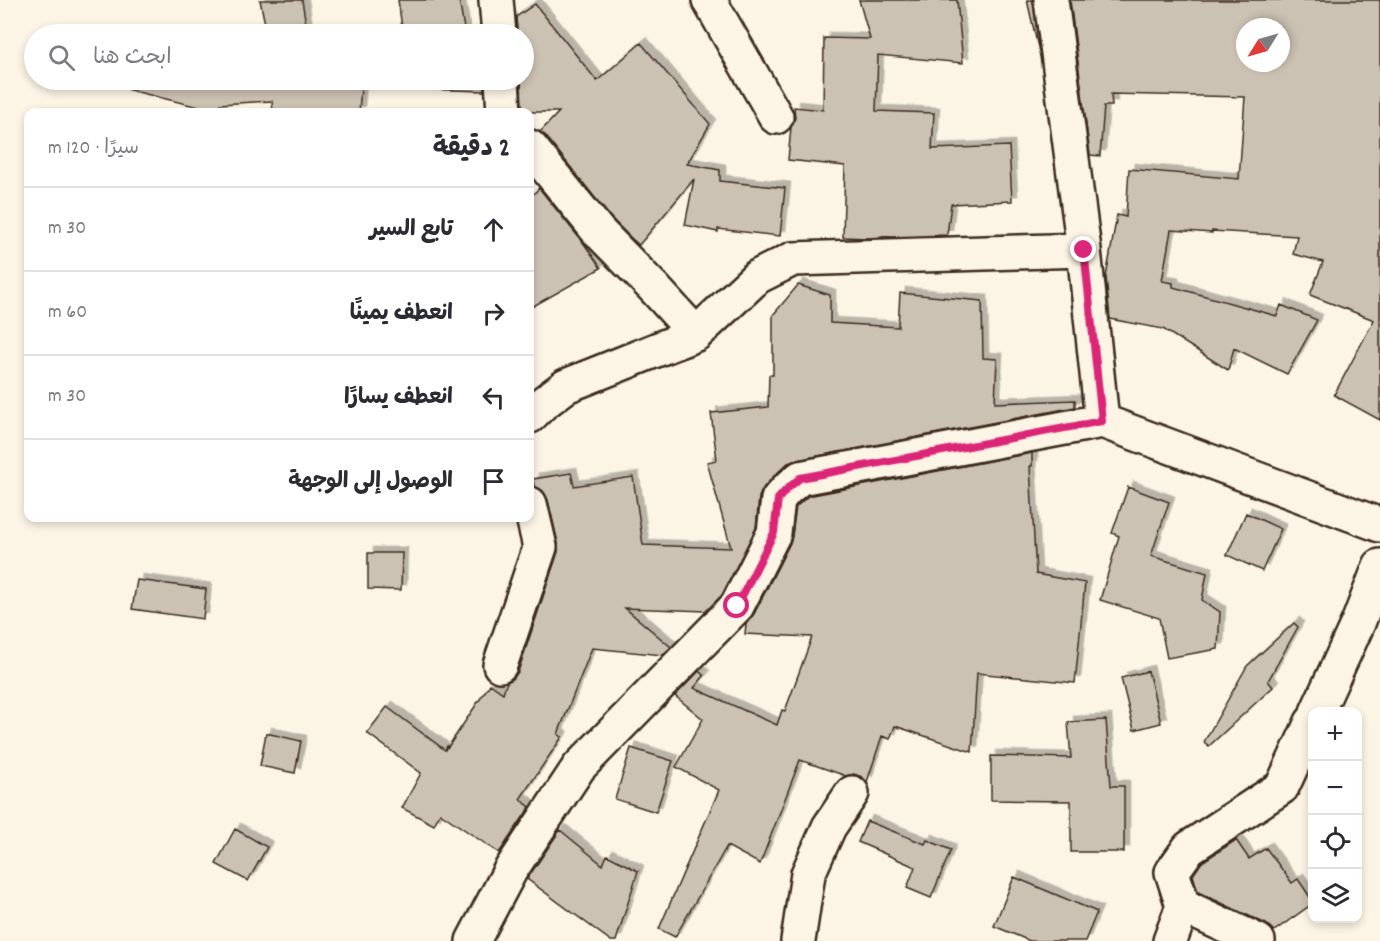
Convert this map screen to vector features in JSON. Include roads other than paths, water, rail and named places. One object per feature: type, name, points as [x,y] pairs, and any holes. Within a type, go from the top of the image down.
[{"type":"street","points":[[496,0],[498,24]]},
{"type":"street","points":[[709,0],[776,117]]},
{"type":"street","points":[[1051,0],[1084,250],[1102,421]]},
{"type":"street","points":[[503,90],[504,108]]},
{"type":"street","points":[[534,152],[598,231],[696,334]]},
{"type":"street","points":[[534,412],[566,386],[696,334],[757,277],[793,259],[1084,250]]},
{"type":"street","points":[[473,941],[510,871],[579,767],[737,606],[774,533],[778,499],[800,478],[1102,421],[1380,525]]},
{"type":"street","points":[[500,665],[540,547],[534,521]]},
{"type":"street","points":[[1319,707],[1358,623],[1380,566]]},
{"type":"street","points":[[1170,941],[1184,906],[1172,872],[1190,848],[1282,787],[1308,731]]},
{"type":"street","points":[[798,941],[808,873],[829,827],[852,793]]},
{"type":"street","points":[[1184,906],[1258,941]]}]
